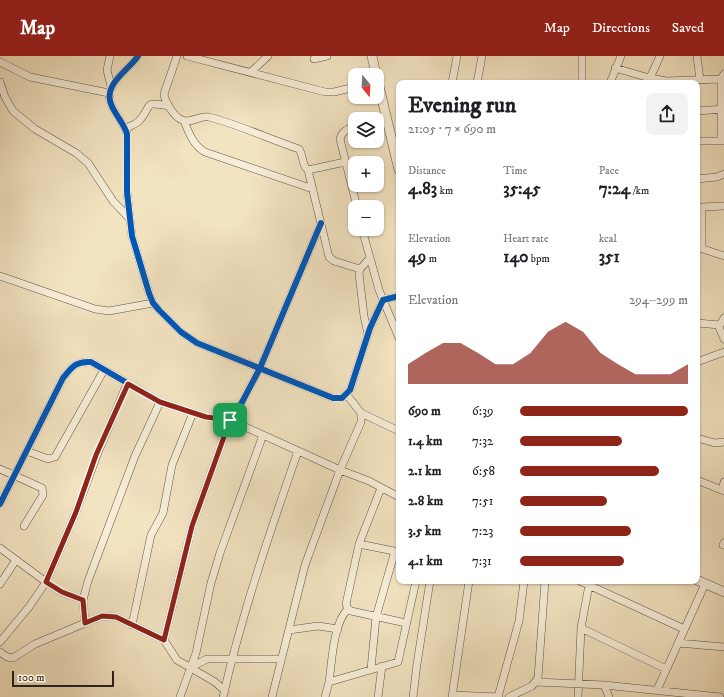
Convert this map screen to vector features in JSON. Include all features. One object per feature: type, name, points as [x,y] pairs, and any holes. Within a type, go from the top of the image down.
[{"type":"street","points":[[110,56],[107,70],[111,105],[125,129],[128,171],[127,192],[132,236],[148,293],[153,303],[181,332],[197,343],[333,398],[342,398],[347,395],[350,390],[368,334],[383,300]]},
{"type":"street","points":[[110,90],[138,56]]},
{"type":"street","points":[[177,56],[164,94],[169,106],[178,118],[184,121],[208,116],[299,150],[303,165],[308,170],[329,257],[334,261],[360,269]]},
{"type":"street","points":[[187,56],[325,92],[334,92],[348,89]]},
{"type":"street","points":[[251,72],[268,56]]},
{"type":"street","points":[[314,60],[327,56]]},
{"type":"street","points":[[372,56],[375,68]]},
{"type":"street","points":[[453,80],[457,56]]},
{"type":"street","points":[[478,80],[482,56]]},
{"type":"street","points":[[582,56],[582,80]]},
{"type":"street","points":[[611,80],[621,56]]},
{"type":"street","points":[[650,78],[660,56]]},
{"type":"street","points":[[698,56],[700,80],[722,76],[723,109],[722,141],[700,141]]},
{"type":"street","points":[[0,62],[30,77],[110,90]]},
{"type":"street","points":[[616,68],[661,80]]},
{"type":"street","points":[[0,82],[5,97],[14,111],[35,129],[76,153],[88,163],[113,201],[130,219]]},
{"type":"street","points":[[125,129],[140,120],[148,106],[151,104],[169,106]]},
{"type":"street","points":[[383,104],[396,151]]},
{"type":"street","points":[[700,111],[723,109]]},
{"type":"street","points":[[184,121],[193,141],[198,148],[204,152],[313,188]]},
{"type":"street","points":[[348,129],[342,134],[340,139],[355,200]]},
{"type":"street","points":[[308,170],[346,162]]},
{"type":"street","points":[[700,179],[717,177],[724,174]]},
{"type":"street","points":[[724,206],[702,207],[700,248],[724,256]]},
{"type":"street","points":[[164,640],[192,526],[230,420],[239,408],[260,368],[321,223]]},
{"type":"street","points":[[364,236],[383,300],[396,331]]},
{"type":"street","points":[[368,334],[364,316],[360,269],[370,258]]},
{"type":"street","points":[[0,276],[95,309],[109,310],[153,303]]},
{"type":"street","points":[[383,300],[396,297]]},
{"type":"street","points":[[724,318],[720,325],[720,331],[724,339]]},
{"type":"street","points":[[700,323],[720,325]]},
{"type":"street","points":[[700,361],[724,352]]},
{"type":"street","points":[[0,504],[63,378],[73,365],[82,362],[91,362],[160,402],[206,417],[230,420],[340,470],[369,481],[396,496]]},
{"type":"street","points":[[27,451],[48,459],[55,457],[104,370]]},
{"type":"street","points":[[0,642],[29,607],[46,582],[76,512],[96,455],[128,384]]},
{"type":"street","points":[[347,395],[361,413],[396,430]]},
{"type":"street","points":[[85,623],[83,600],[88,581],[135,456],[160,402]]},
{"type":"street","points":[[132,625],[151,535],[163,513],[172,465],[193,413]]},
{"type":"street","points":[[272,697],[305,566],[340,470],[361,422],[361,413]]},
{"type":"street","points":[[180,697],[196,653],[211,583],[220,553],[262,435]]},
{"type":"street","points":[[700,439],[715,443],[724,442]]},
{"type":"street","points":[[224,694],[232,658],[260,564],[298,451]]},
{"type":"street","points":[[0,469],[42,488],[43,495],[24,526]]},
{"type":"street","points":[[700,481],[723,490],[724,482]]},
{"type":"street","points":[[381,488],[359,544],[346,604],[348,609],[352,611],[406,623]]},
{"type":"street","points":[[359,544],[396,552]]},
{"type":"street","points":[[0,548],[46,582],[62,592],[83,600]]},
{"type":"street","points":[[372,669],[376,617],[396,555]]},
{"type":"street","points":[[0,584],[16,560]]},
{"type":"street","points":[[657,690],[684,629],[701,582],[724,592]]},
{"type":"street","points":[[329,682],[398,662],[415,584]]},
{"type":"street","points":[[413,697],[430,584]]},
{"type":"street","points":[[469,584],[452,696],[498,697],[519,621],[524,584]]},
{"type":"street","points":[[509,697],[532,686],[538,678],[545,584]]},
{"type":"street","points":[[578,697],[581,628],[589,585],[684,629]]},
{"type":"street","points":[[325,697],[338,629],[342,614],[348,609]]},
{"type":"street","points":[[0,652],[7,657],[13,658],[35,644],[102,616],[116,617],[164,640],[177,660],[215,682],[224,694]]},
{"type":"street","points":[[289,630],[318,626],[338,629]]},
{"type":"street","points":[[581,628],[666,670]]},
{"type":"street","points":[[678,643],[724,647]]},
{"type":"street","points":[[191,667],[207,658],[282,659]]},
{"type":"street","points":[[378,697],[382,666]]},
{"type":"street","points":[[536,682],[604,685],[720,697]]},
{"type":"street","points":[[604,685],[609,697]]},
{"type":"cycle path","points":[[138,56],[113,84],[109,97],[111,104],[127,134],[127,192],[132,236],[149,293],[153,303],[181,332],[197,343],[333,398],[342,398],[350,390],[370,328],[383,300],[396,297]]},
{"type":"cycle path","points":[[0,504],[63,378],[78,364],[91,362],[160,402],[206,417],[230,420],[239,408],[260,368],[321,223]]},
{"type":"route","points":[[128,384],[160,402],[206,417],[230,420],[192,526],[164,640],[116,617],[96,617],[85,623],[83,600],[62,592],[46,582],[76,512],[96,455],[128,384]]}]
